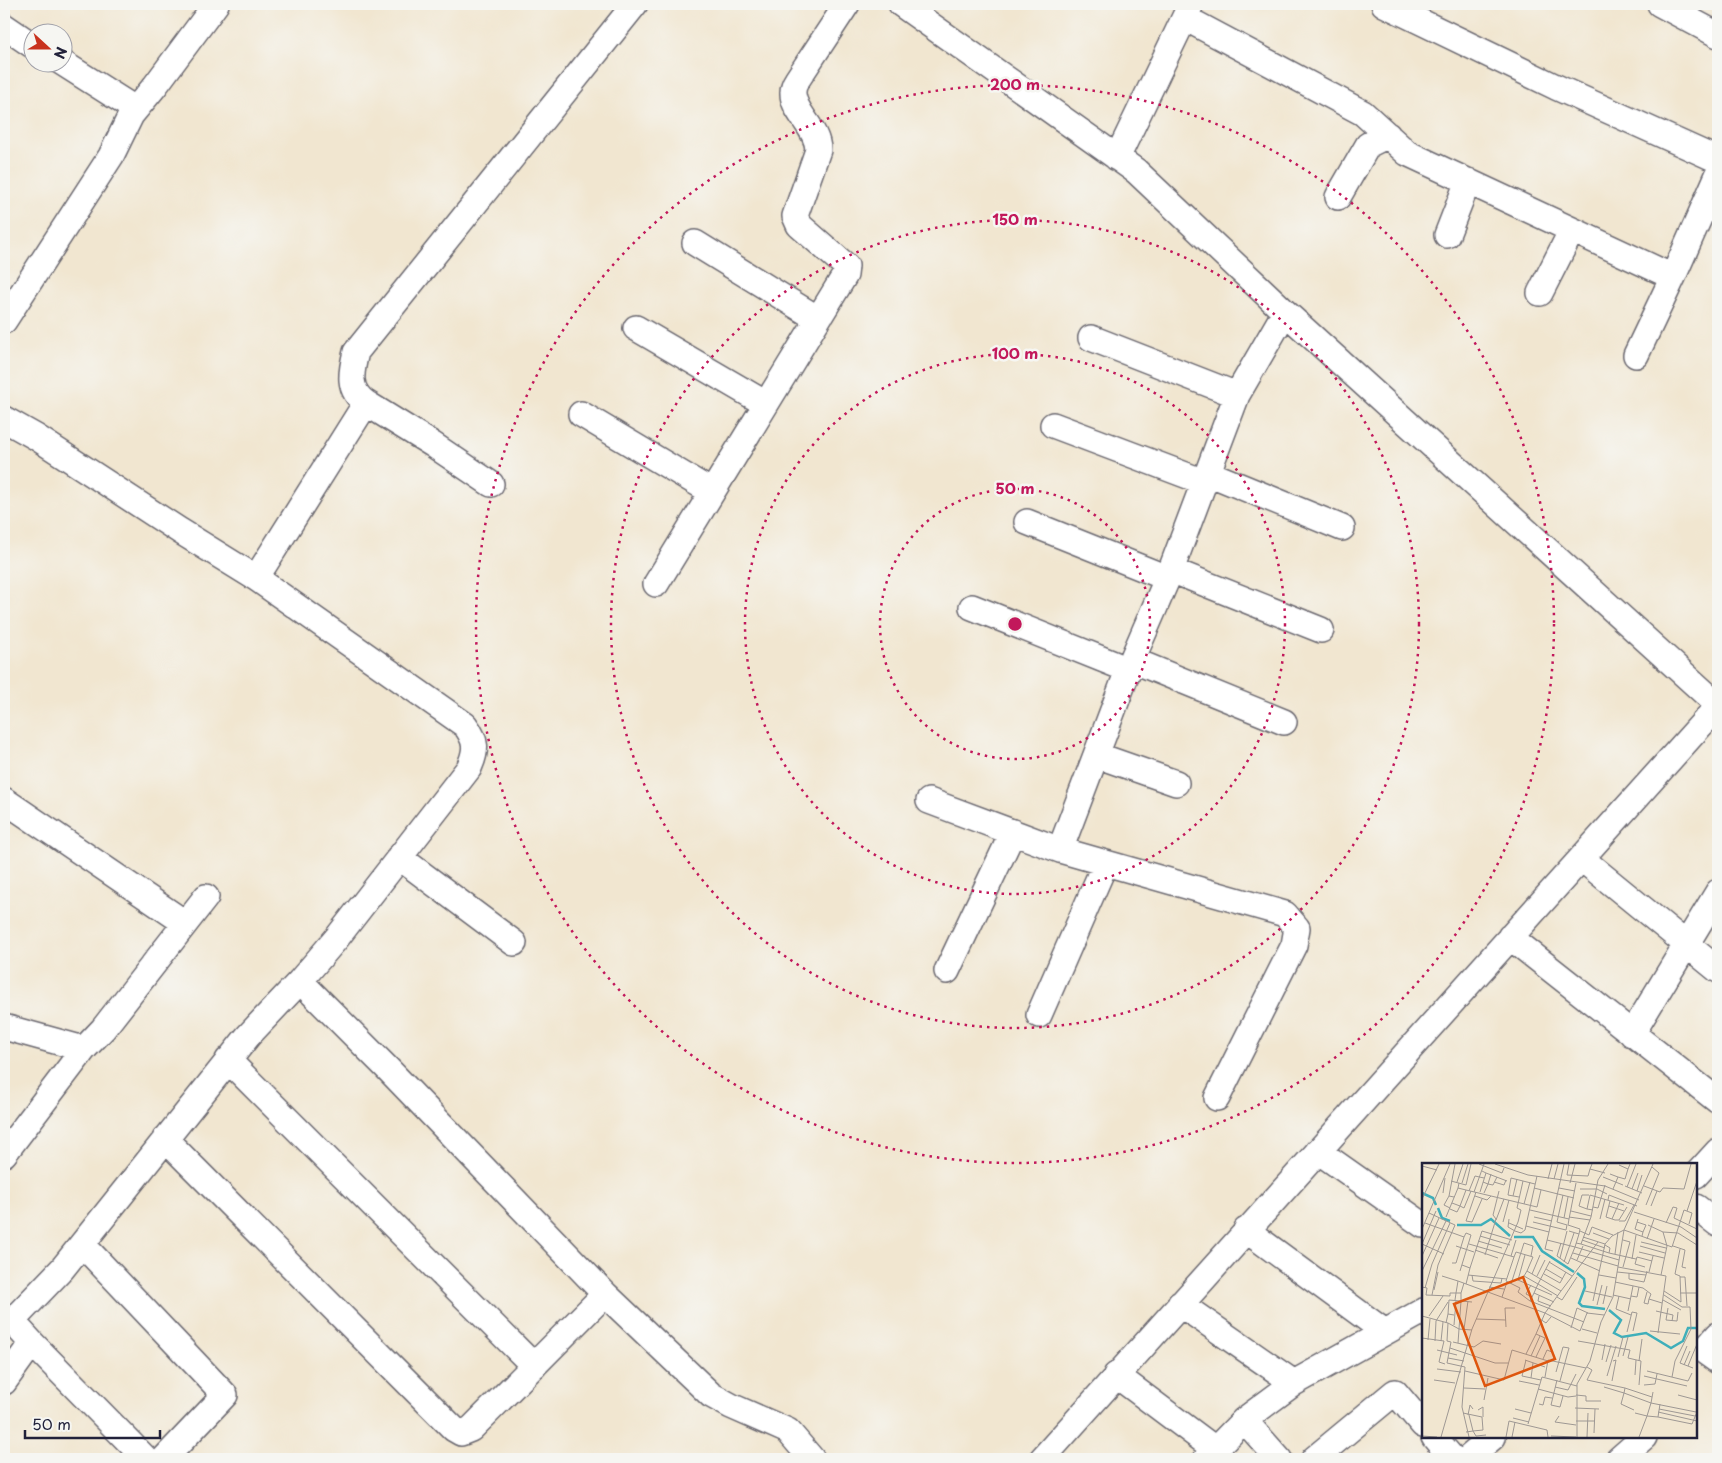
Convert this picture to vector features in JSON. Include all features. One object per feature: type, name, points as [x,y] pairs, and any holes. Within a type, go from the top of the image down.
[{"type":"street","points":[[4,321],[111,156],[131,115],[216,4]]},
{"type":"street","points":[[491,484],[357,397],[352,386],[352,369],[356,352],[635,4]]},
{"type":"street","points":[[656,584],[845,276],[846,266],[799,225],[795,216],[818,150],[818,141],[795,102],[792,91],[797,80],[847,4]]},
{"type":"street","points":[[900,4],[1136,172],[1285,312],[1718,706],[1042,1459]]},
{"type":"street","points":[[1384,4],[1556,87],[1718,160]]},
{"type":"street","points":[[1660,4],[1718,35]]},
{"type":"street","points":[[1117,158],[1188,11],[1363,113],[1407,153],[1673,277]]},
{"type":"street","points":[[4,26],[22,38]]},
{"type":"street","points":[[72,69],[136,109]]},
{"type":"street","points":[[1338,197],[1368,145],[1388,135]]},
{"type":"street","points":[[1636,355],[1718,175]]},
{"type":"street","points":[[1447,235],[1468,181]]},
{"type":"street","points":[[1540,293],[1572,230]]},
{"type":"street","points":[[695,243],[818,319]]},
{"type":"street","points":[[1060,850],[1238,395],[1285,312]]},
{"type":"street","points":[[636,328],[766,404]]},
{"type":"street","points":[[1091,338],[1238,395]]},
{"type":"street","points":[[256,578],[366,403]]},
{"type":"street","points":[[582,414],[712,492]]},
{"type":"street","points":[[4,419],[36,437],[256,578],[465,725],[471,733],[475,744],[475,755],[469,768],[336,940],[248,1036],[62,1268],[8,1317],[146,1459]]},
{"type":"street","points":[[1053,425],[1206,477],[1342,528]]},
{"type":"street","points":[[1027,522],[1321,630]]},
{"type":"street","points":[[972,607],[1284,722]]},
{"type":"street","points":[[1096,755],[1176,783]]},
{"type":"street","points":[[4,800],[186,923]]},
{"type":"street","points":[[929,801],[1060,850],[1285,914],[1297,928],[1294,945],[1217,1098]]},
{"type":"street","points":[[947,971],[1013,832]]},
{"type":"street","points":[[399,857],[514,943]]},
{"type":"street","points":[[1582,859],[1718,970]]},
{"type":"street","points":[[1039,1015],[1105,864]]},
{"type":"street","points":[[1632,1034],[1718,892]]},
{"type":"street","points":[[4,1154],[206,897]]},
{"type":"street","points":[[1510,938],[1718,1101]]},
{"type":"street","points":[[300,981],[386,1067],[605,1294],[711,1394],[731,1406],[788,1431],[812,1459]]},
{"type":"street","points":[[4,1026],[84,1050]]},
{"type":"street","points":[[228,1060],[534,1366]]},
{"type":"street","points":[[166,1139],[206,1182],[454,1430],[461,1433],[471,1429],[605,1294]]},
{"type":"street","points":[[1318,1150],[1422,1224]]},
{"type":"street","points":[[1697,1174],[1718,1151]]},
{"type":"street","points":[[1697,1208],[1718,1224]]},
{"type":"street","points":[[1246,1230],[1385,1332]]},
{"type":"street","points":[[82,1244],[225,1395],[164,1459]]},
{"type":"street","points":[[1180,1304],[1294,1383]]},
{"type":"street","points":[[1116,1375],[1211,1454],[1244,1420],[1294,1383],[1422,1312]]},
{"type":"street","points":[[4,1382],[32,1343]]},
{"type":"street","points":[[1314,1459],[1395,1392],[1422,1424]]},
{"type":"street","points":[[1244,1420],[1280,1459]]},
{"type":"street","points":[[1435,1438],[1453,1459]]},
{"type":"street","points":[[1467,1459],[1492,1438]]},
{"type":"street","points":[[1620,1459],[1643,1438]]}]
